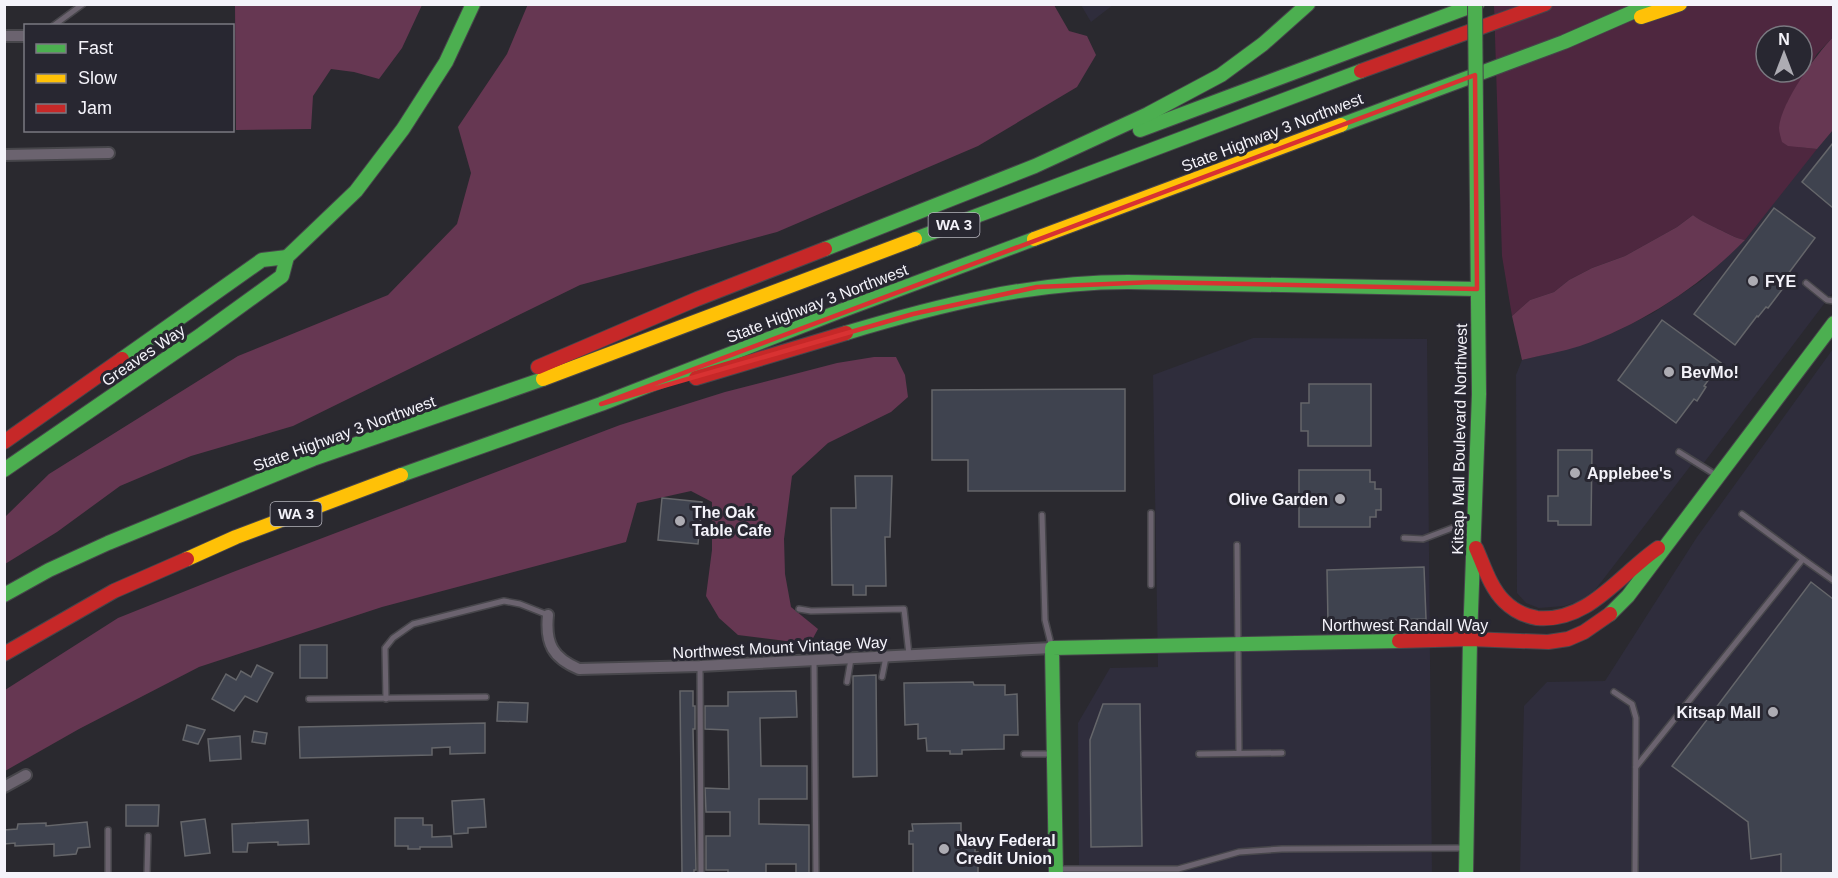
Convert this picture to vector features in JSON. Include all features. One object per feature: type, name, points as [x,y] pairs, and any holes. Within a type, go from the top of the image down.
[{"type":"main road","name":"Greaves Way","points":[[4,470],[282,276],[287,257],[333,215],[380,161],[425,97],[446,62],[473,4]]},
{"type":"main road","points":[[1035,166],[1174,102],[1221,75],[1263,44],[1308,4]]},
{"type":"main road","points":[[362,441],[697,299],[1035,166],[1162,122],[1476,4]]},
{"type":"main road","name":"Kitsap Mall Boulevard Northwest","points":[[1466,873],[1470,639],[1479,394],[1476,4]]},
{"type":"main road","name":"State Highway 3 Northwest","points":[[4,595],[49,570],[108,543],[362,441],[491,398],[1545,4]]},
{"type":"main road","name":"State Highway 3 Northwest","points":[[4,654],[114,591],[215,545],[474,447],[601,404],[827,316],[1564,42],[1651,4]]},
{"type":"main road","points":[[1564,42],[1680,4]]},
{"type":"main road","name":"Greaves Way","points":[[4,442],[262,260],[287,257]]},
{"type":"main road","points":[[601,404],[914,314],[996,294],[1037,287],[1078,283],[1154,282],[1477,289]]},
{"type":"main road","name":"Northwest Randall Way","points":[[1052,648],[1470,639],[1548,642],[1568,639],[1606,618],[1628,596],[1833,322]]},
{"type":"main road","points":[[1474,544],[1493,587],[1502,599],[1513,610],[1542,620],[1575,613],[1589,605],[1644,558],[1668,542]]},
{"type":"main road","points":[[1052,648],[1056,871]]},
{"type":"street","points":[[4,36],[24,36]]},
{"type":"street","points":[[4,155],[109,153]]},
{"type":"street","name":"Northwest Mount Vintage Way","points":[[548,615],[547,626],[551,648],[562,662],[579,669],[814,661],[1052,648]]},
{"type":"street","points":[[4,787],[26,776]]},
{"type":"lane","points":[[55,24],[83,4]]},
{"type":"lane","points":[[1806,283],[1827,300],[1833,301]]},
{"type":"lane","points":[[1679,452],[1718,476]]},
{"type":"lane","points":[[1151,513],[1151,585]]},
{"type":"lane","points":[[1742,514],[1833,581]]},
{"type":"lane","points":[[1042,515],[1045,620],[1052,648]]},
{"type":"lane","points":[[1404,538],[1423,539],[1475,519]]},
{"type":"lane","points":[[1237,545],[1239,753]]},
{"type":"lane","points":[[1636,767],[1803,559]]},
{"type":"lane","points":[[386,699],[385,648],[393,638],[413,624],[504,601],[520,604],[548,615]]},
{"type":"lane","points":[[800,609],[811,611],[904,609],[909,656]]},
{"type":"lane","points":[[882,677],[886,657]]},
{"type":"lane","points":[[847,682],[851,659]]},
{"type":"lane","points":[[814,661],[816,873]]},
{"type":"lane","points":[[700,666],[701,873]]},
{"type":"lane","points":[[1614,692],[1632,704],[1636,718],[1635,873]]},
{"type":"lane","points":[[309,699],[486,697]]},
{"type":"lane","points":[[1199,754],[1282,753]]},
{"type":"lane","points":[[1024,754],[1054,754]]},
{"type":"lane","points":[[108,830],[108,873]]},
{"type":"lane","points":[[147,873],[148,836]]},
{"type":"lane","points":[[1056,871],[1178,869],[1239,852],[1282,849],[1466,848]]},
{"type":"highlighted area","points":[[1475,75],[1477,289],[1154,282],[1037,287],[913,314],[601,404]]},
{"type":"shaded area","points":[[235,4],[422,5],[402,48],[379,79],[331,69],[313,96],[311,129],[236,130]]},
{"type":"shaded area","points":[[528,4],[1054,5],[1069,31],[1087,36],[1096,55],[1077,87],[978,146],[777,232],[580,285],[293,426],[191,456],[120,486],[57,532],[5,564],[5,517],[49,474],[238,356],[388,295],[457,224],[471,173],[458,127],[507,54]]},
{"type":"shaded area","points":[[1081,5],[1113,5],[1091,22]]},
{"type":"shaded area","points":[[1494,5],[1833,5],[1833,37],[1814,59],[1814,24],[1754,24],[1754,84],[1799,84],[1787,103],[1799,147],[1817,149],[1745,240],[1734,237],[1693,215],[1677,227],[1625,256],[1592,268],[1569,280],[1554,292],[1530,300],[1512,316],[1502,256]]},
{"type":"shaded area","points":[[1833,37],[1833,130],[1817,149],[1788,146],[1782,142],[1779,128],[1781,117],[1798,84],[1814,84],[1814,60]]},
{"type":"shaded area","points":[[1833,130],[1833,292],[1703,464],[1695,460],[1595,590],[1580,601],[1564,606],[1539,608],[1526,603],[1517,593],[1516,375],[1522,360],[1578,346],[1617,331],[1653,313],[1701,281],[1745,240]]},
{"type":"shaded area","points":[[1693,215],[1734,237],[1745,240],[1688,289],[1625,327],[1580,346],[1522,360],[1512,316],[1530,300],[1554,292],[1569,280],[1592,268],[1625,256],[1677,227]]},
{"type":"shaded area","points":[[1253,338],[1427,339],[1432,873],[1079,873],[1078,723],[1110,668],[1158,667],[1153,375]]},
{"type":"shaded area","points":[[1833,349],[1833,873],[1520,874],[1524,706],[1547,682],[1605,681],[1697,537]]},
{"type":"shaded area","points":[[874,357],[896,357],[905,375],[908,397],[891,412],[828,443],[792,476],[784,539],[785,574],[791,607],[818,629],[812,640],[786,641],[738,635],[719,618],[706,596],[712,550],[712,502],[691,491],[637,503],[626,542],[382,607],[199,667],[79,729],[5,771],[5,690],[118,618],[620,425],[725,392],[837,363]]},
{"type":"building","points":[[1833,143],[1833,208],[1802,182]]},
{"type":"building","name":"FYE","points":[[1774,208],[1815,238],[1788,274],[1790,276],[1782,286],[1784,287],[1768,308],[1766,307],[1757,316],[1735,345],[1694,314]]},
{"type":"building","name":"BevMo!","points":[[1662,320],[1721,363],[1704,386],[1706,387],[1697,401],[1694,399],[1676,423],[1618,380]]},
{"type":"building","points":[[1309,384],[1371,384],[1371,446],[1308,446],[1308,431],[1301,431],[1301,403],[1309,403]]},
{"type":"building","points":[[1125,389],[1125,491],[968,491],[968,460],[932,460],[932,390]]},
{"type":"building","name":"Applebee's","points":[[1558,450],[1592,450],[1591,525],[1558,525],[1558,521],[1548,521],[1548,496],[1558,496]]},
{"type":"building","name":"Olive Garden","points":[[1299,470],[1370,470],[1370,482],[1375,482],[1375,489],[1381,489],[1381,510],[1376,510],[1376,517],[1370,517],[1370,527],[1299,527]]},
{"type":"building","points":[[855,476],[892,476],[890,537],[885,537],[886,586],[866,586],[866,595],[853,595],[853,585],[832,585],[831,508],[856,508]]},
{"type":"building","name":"The Oak Table Cafe","points":[[662,498],[702,502],[698,544],[658,540]]},
{"type":"building","points":[[1424,567],[1426,619],[1328,622],[1327,570]]},
{"type":"building","name":"Kitsap Mall","points":[[1811,582],[1833,599],[1833,873],[1781,873],[1781,854],[1751,859],[1748,822],[1672,766]]},
{"type":"building","points":[[300,645],[327,645],[327,678],[300,678]]},
{"type":"building","points":[[257,665],[273,673],[257,702],[245,696],[234,711],[212,699],[226,674],[236,680],[241,671],[251,677]]},
{"type":"building","points":[[876,675],[877,776],[853,777],[853,676]]},
{"type":"building","points":[[973,682],[974,685],[1005,685],[1005,695],[1017,694],[1018,735],[1004,735],[1004,749],[962,750],[962,754],[950,754],[950,751],[927,751],[926,738],[918,739],[918,724],[905,725],[904,683]]},
{"type":"building","points":[[680,691],[693,691],[693,706],[695,706],[695,729],[693,729],[696,870],[694,873],[682,873]]},
{"type":"building","points":[[796,691],[797,717],[760,718],[761,766],[807,766],[807,799],[759,799],[759,824],[809,825],[809,873],[796,873],[796,864],[766,864],[766,873],[728,873],[728,870],[706,870],[706,836],[730,836],[730,812],[706,812],[705,788],[729,789],[728,730],[705,729],[705,706],[728,706],[728,692]]},
{"type":"building","points":[[498,702],[528,703],[527,722],[497,721]]},
{"type":"building","points":[[1103,704],[1140,704],[1142,846],[1091,847],[1090,740]]},
{"type":"building","points":[[485,723],[485,753],[450,754],[450,747],[432,748],[432,755],[300,758],[299,727]]},
{"type":"building","points":[[187,725],[205,730],[198,744],[183,740]]},
{"type":"building","points":[[254,731],[267,733],[265,744],[252,742]]},
{"type":"building","points":[[240,736],[241,759],[210,761],[208,739]]},
{"type":"building","points":[[484,799],[486,827],[468,828],[468,833],[454,834],[452,801]]},
{"type":"building","points":[[126,805],[159,805],[158,826],[126,826]]},
{"type":"building","points":[[395,818],[423,818],[423,825],[432,825],[432,837],[451,836],[452,847],[408,849],[408,846],[395,846]]},
{"type":"building","points":[[205,819],[210,853],[185,856],[181,822]]},
{"type":"building","points":[[308,820],[309,844],[248,843],[247,852],[233,852],[232,824]]},
{"type":"building","points":[[87,822],[90,847],[78,848],[76,854],[54,856],[54,844],[15,846],[15,843],[4,844],[4,830],[17,829],[18,824],[46,823],[46,826]]},
{"type":"building","name":"Navy Federal Credit Union","points":[[961,823],[961,845],[975,845],[975,852],[978,852],[978,873],[913,873],[913,844],[909,844],[909,831],[913,831],[912,824]]},
{"type":"traffic: fast","points":[[4,470],[282,276],[287,257],[356,191],[403,129],[446,62],[473,4]]},
{"type":"traffic: fast","points":[[825,249],[1035,166],[1148,114],[1221,75],[1263,44],[1308,4]]},
{"type":"traffic: fast","points":[[1475,4],[1476,112]]},
{"type":"traffic: fast","points":[[1140,130],[1477,4]]},
{"type":"traffic: fast","points":[[1341,125],[1564,42],[1651,4]]},
{"type":"traffic: fast","points":[[915,239],[1361,71]]},
{"type":"traffic: fast","points":[[1466,874],[1470,639],[1479,394],[1476,112]]},
{"type":"traffic: fast","points":[[401,475],[601,404],[1034,239]]},
{"type":"traffic: fast","points":[[122,359],[262,260],[287,257]]},
{"type":"traffic: fast","points":[[846,333],[916,313],[986,297],[1092,283],[1477,289]]},
{"type":"traffic: fast","points":[[1610,614],[1628,596],[1834,323]]},
{"type":"traffic: fast","points":[[4,595],[49,570],[108,543],[313,459],[543,379]]},
{"type":"traffic: fast","points":[[1056,874],[1052,648],[1399,641]]},
{"type":"traffic: slow","points":[[1641,17],[1680,4]]},
{"type":"traffic: slow","points":[[1034,239],[1341,125]]},
{"type":"traffic: slow","points":[[543,379],[915,239]]},
{"type":"traffic: slow","points":[[187,559],[236,537],[401,475]]},
{"type":"traffic: jam","points":[[1361,71],[1545,4]]},
{"type":"traffic: jam","points":[[538,367],[697,299],[825,249]]},
{"type":"traffic: jam","points":[[696,378],[846,333]]},
{"type":"traffic: jam","points":[[4,442],[122,359]]},
{"type":"traffic: jam","points":[[1476,548],[1499,595],[1515,610],[1537,618],[1572,613],[1588,605],[1658,548]]},
{"type":"traffic: jam","points":[[4,654],[114,591],[187,559]]},
{"type":"traffic: jam","points":[[1399,641],[1470,639],[1548,642],[1568,639],[1584,632],[1610,614]]},
{"type":"place","name":"FYE","points":[[1753,281]]},
{"type":"place","name":"BevMo!","points":[[1669,372]]},
{"type":"place","name":"Applebee's","points":[[1575,473]]},
{"type":"place","name":"Olive Garden","points":[[1340,499]]},
{"type":"place","name":"The Oak Table Cafe","points":[[680,521]]},
{"type":"place","name":"Kitsap Mall","points":[[1773,712]]},
{"type":"place","name":"Navy Federal Credit Union","points":[[944,849]]}]
